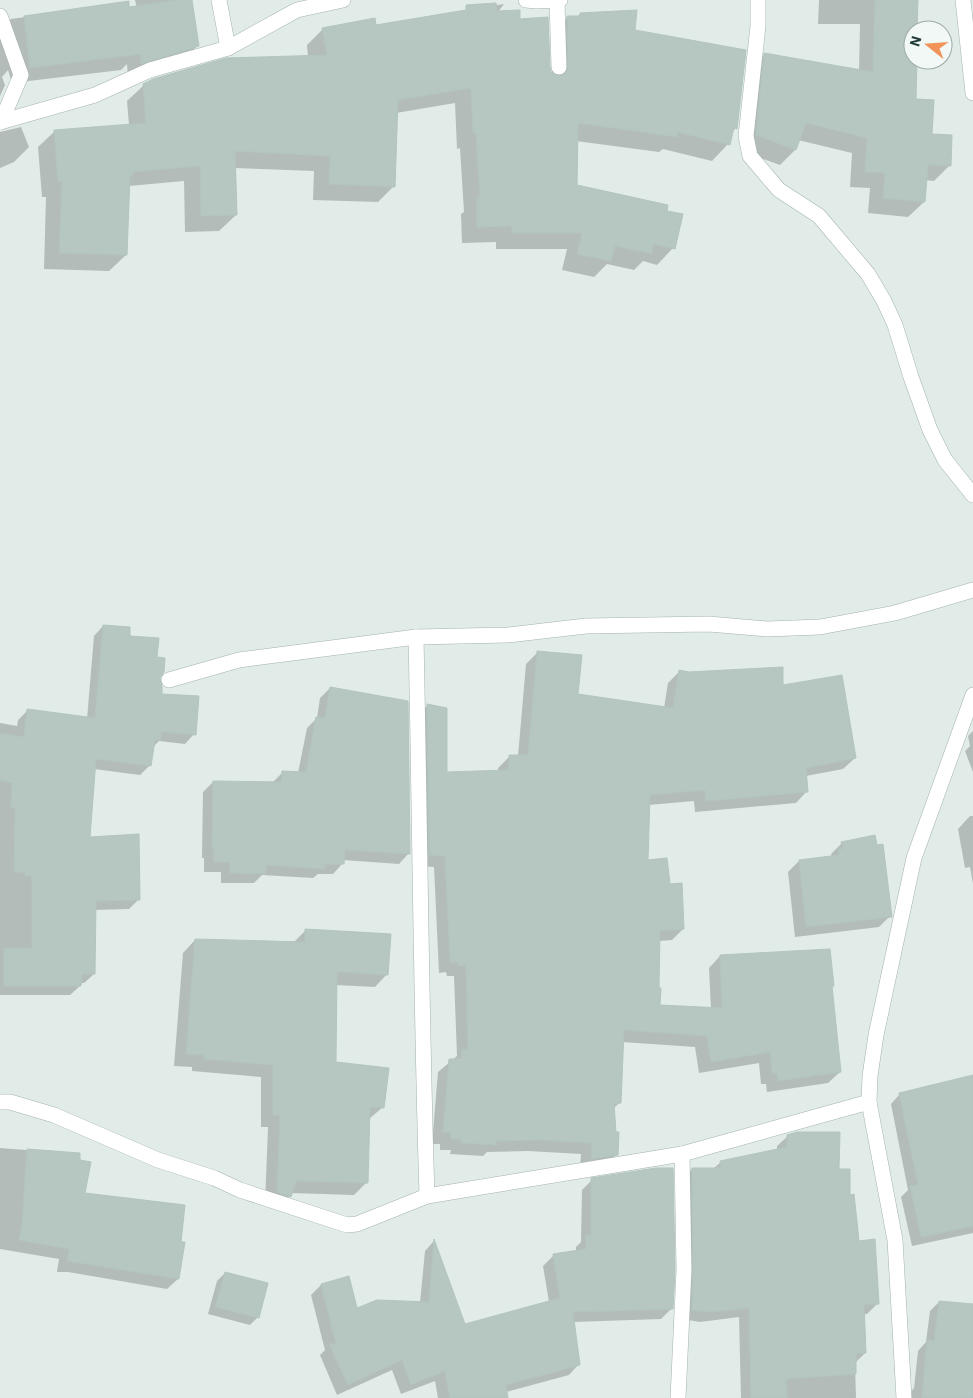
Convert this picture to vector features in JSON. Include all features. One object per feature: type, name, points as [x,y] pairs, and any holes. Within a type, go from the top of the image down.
[{"type":"street","points":[[219,0],[228,48]]},
{"type":"street","points":[[1,122],[94,95],[150,70],[228,48],[297,10],[343,0]]},
{"type":"street","points":[[526,0],[558,0],[559,67]]},
{"type":"street","points":[[758,0],[758,26],[746,136],[750,156],[780,190],[819,216],[868,274],[896,324],[911,377],[930,430],[945,460],[973,495]]},
{"type":"street","points":[[963,0],[973,93]]},
{"type":"street","points":[[0,16],[21,75],[1,122]]},
{"type":"street","points":[[169,680],[239,660],[416,637],[508,635],[586,626],[709,624],[767,628],[820,627],[895,613],[973,590]]},
{"type":"street","points":[[416,637],[422,913],[422,1048],[427,1196]]},
{"type":"street","points":[[904,1398],[895,1240],[869,1102],[870,1076],[876,1035],[914,858],[973,694]]},
{"type":"street","points":[[0,1102],[10,1102],[54,1115],[158,1160],[214,1178],[240,1190],[347,1225],[357,1224],[427,1196],[682,1154],[869,1102]]},
{"type":"street","points":[[678,1398],[684,1270],[682,1154]]},
{"type":"building","points":[[176,0],[192,0],[199,46],[141,64],[141,54],[30,68],[24,16],[129,1],[129,7]]},
{"type":"building","points":[[875,0],[918,0],[917,20],[903,20],[903,70],[917,70],[916,99],[934,100],[932,134],[952,135],[951,166],[928,165],[925,202],[883,198],[885,173],[865,172],[867,138],[806,123],[796,150],[756,135],[764,53],[873,72]]},
{"type":"building","points":[[496,3],[497,11],[520,10],[520,19],[548,17],[550,67],[551,72],[559,76],[564,75],[568,67],[567,16],[580,16],[580,13],[637,10],[635,30],[746,50],[737,129],[734,127],[730,145],[677,132],[677,137],[578,123],[577,185],[668,205],[667,211],[683,214],[675,249],[653,244],[652,254],[615,246],[611,261],[577,254],[582,233],[512,233],[512,226],[477,227],[477,197],[480,197],[476,133],[473,133],[471,88],[398,100],[395,187],[329,184],[330,156],[235,151],[237,215],[201,216],[200,166],[132,172],[133,176],[130,176],[127,255],[59,253],[62,182],[58,182],[54,130],[146,123],[143,84],[153,79],[226,58],[327,55],[322,28],[375,18],[376,25],[466,10],[466,5]]},
{"type":"building","points":[[103,625],[130,627],[130,636],[159,638],[157,657],[165,658],[164,672],[160,678],[162,694],[199,696],[196,735],[162,732],[161,740],[155,740],[151,766],[96,759],[90,837],[139,834],[140,900],[96,901],[95,974],[82,974],[81,986],[4,986],[4,948],[32,948],[32,876],[25,876],[25,872],[14,872],[15,808],[11,808],[12,783],[0,780],[0,733],[24,737],[27,709],[95,718]]},
{"type":"building","points":[[537,651],[582,655],[578,694],[673,708],[679,670],[689,672],[783,667],[783,685],[842,675],[856,758],[806,768],[808,792],[706,801],[705,790],[650,795],[648,860],[667,858],[670,884],[682,883],[684,929],[660,931],[660,1005],[722,1008],[720,955],[830,949],[841,1072],[778,1081],[777,1073],[772,1073],[770,1052],[711,1062],[707,1036],[624,1030],[621,1103],[614,1104],[616,1132],[619,1132],[618,1155],[591,1159],[592,1143],[540,1140],[496,1141],[496,1145],[461,1143],[461,1139],[451,1139],[451,1133],[443,1132],[449,1059],[461,1059],[462,1049],[468,1050],[466,965],[458,966],[458,962],[450,962],[445,856],[429,855],[427,704],[447,708],[447,772],[509,770],[509,755],[528,755]]},
{"type":"building","points":[[330,687],[408,701],[410,854],[345,850],[344,864],[325,864],[325,869],[266,865],[266,874],[230,873],[230,862],[214,862],[214,849],[212,848],[213,781],[281,782],[282,771],[306,772],[316,717],[325,718]]},
{"type":"building","points":[[875,835],[877,845],[883,844],[892,917],[806,927],[799,860],[839,855],[838,849],[843,849],[841,842]]},
{"type":"building","points":[[305,929],[391,934],[388,975],[337,972],[336,1062],[389,1068],[384,1108],[370,1107],[368,1183],[296,1181],[291,1197],[277,1192],[280,1115],[273,1115],[273,1065],[204,1059],[204,1055],[186,1054],[195,939],[305,942]]},
{"type":"building","points":[[973,1075],[973,1226],[921,1237],[910,1186],[918,1185],[899,1093]]},
{"type":"building","points":[[797,1132],[840,1132],[839,1169],[850,1169],[850,1195],[854,1194],[859,1241],[875,1239],[879,1304],[864,1305],[866,1353],[856,1354],[856,1374],[786,1379],[787,1398],[751,1398],[749,1308],[711,1312],[692,1310],[692,1168],[721,1168],[720,1161],[787,1147],[787,1135]]},
{"type":"building","points":[[27,1149],[80,1153],[80,1160],[91,1162],[85,1193],[185,1205],[181,1242],[185,1242],[179,1279],[67,1261],[69,1249],[19,1240],[22,1224]]},
{"type":"building","points":[[656,1168],[673,1168],[675,1270],[673,1309],[573,1312],[580,1365],[506,1385],[508,1398],[450,1398],[445,1371],[411,1385],[402,1360],[348,1385],[329,1344],[336,1344],[321,1284],[349,1276],[357,1308],[377,1300],[429,1302],[434,1239],[465,1324],[560,1298],[553,1254],[586,1249],[586,1235],[591,1236],[591,1178]]},
{"type":"building","points":[[225,1272],[268,1283],[259,1318],[215,1307]]},
{"type":"building","points":[[939,1301],[973,1304],[973,1398],[922,1398],[927,1340],[934,1341]]}]
